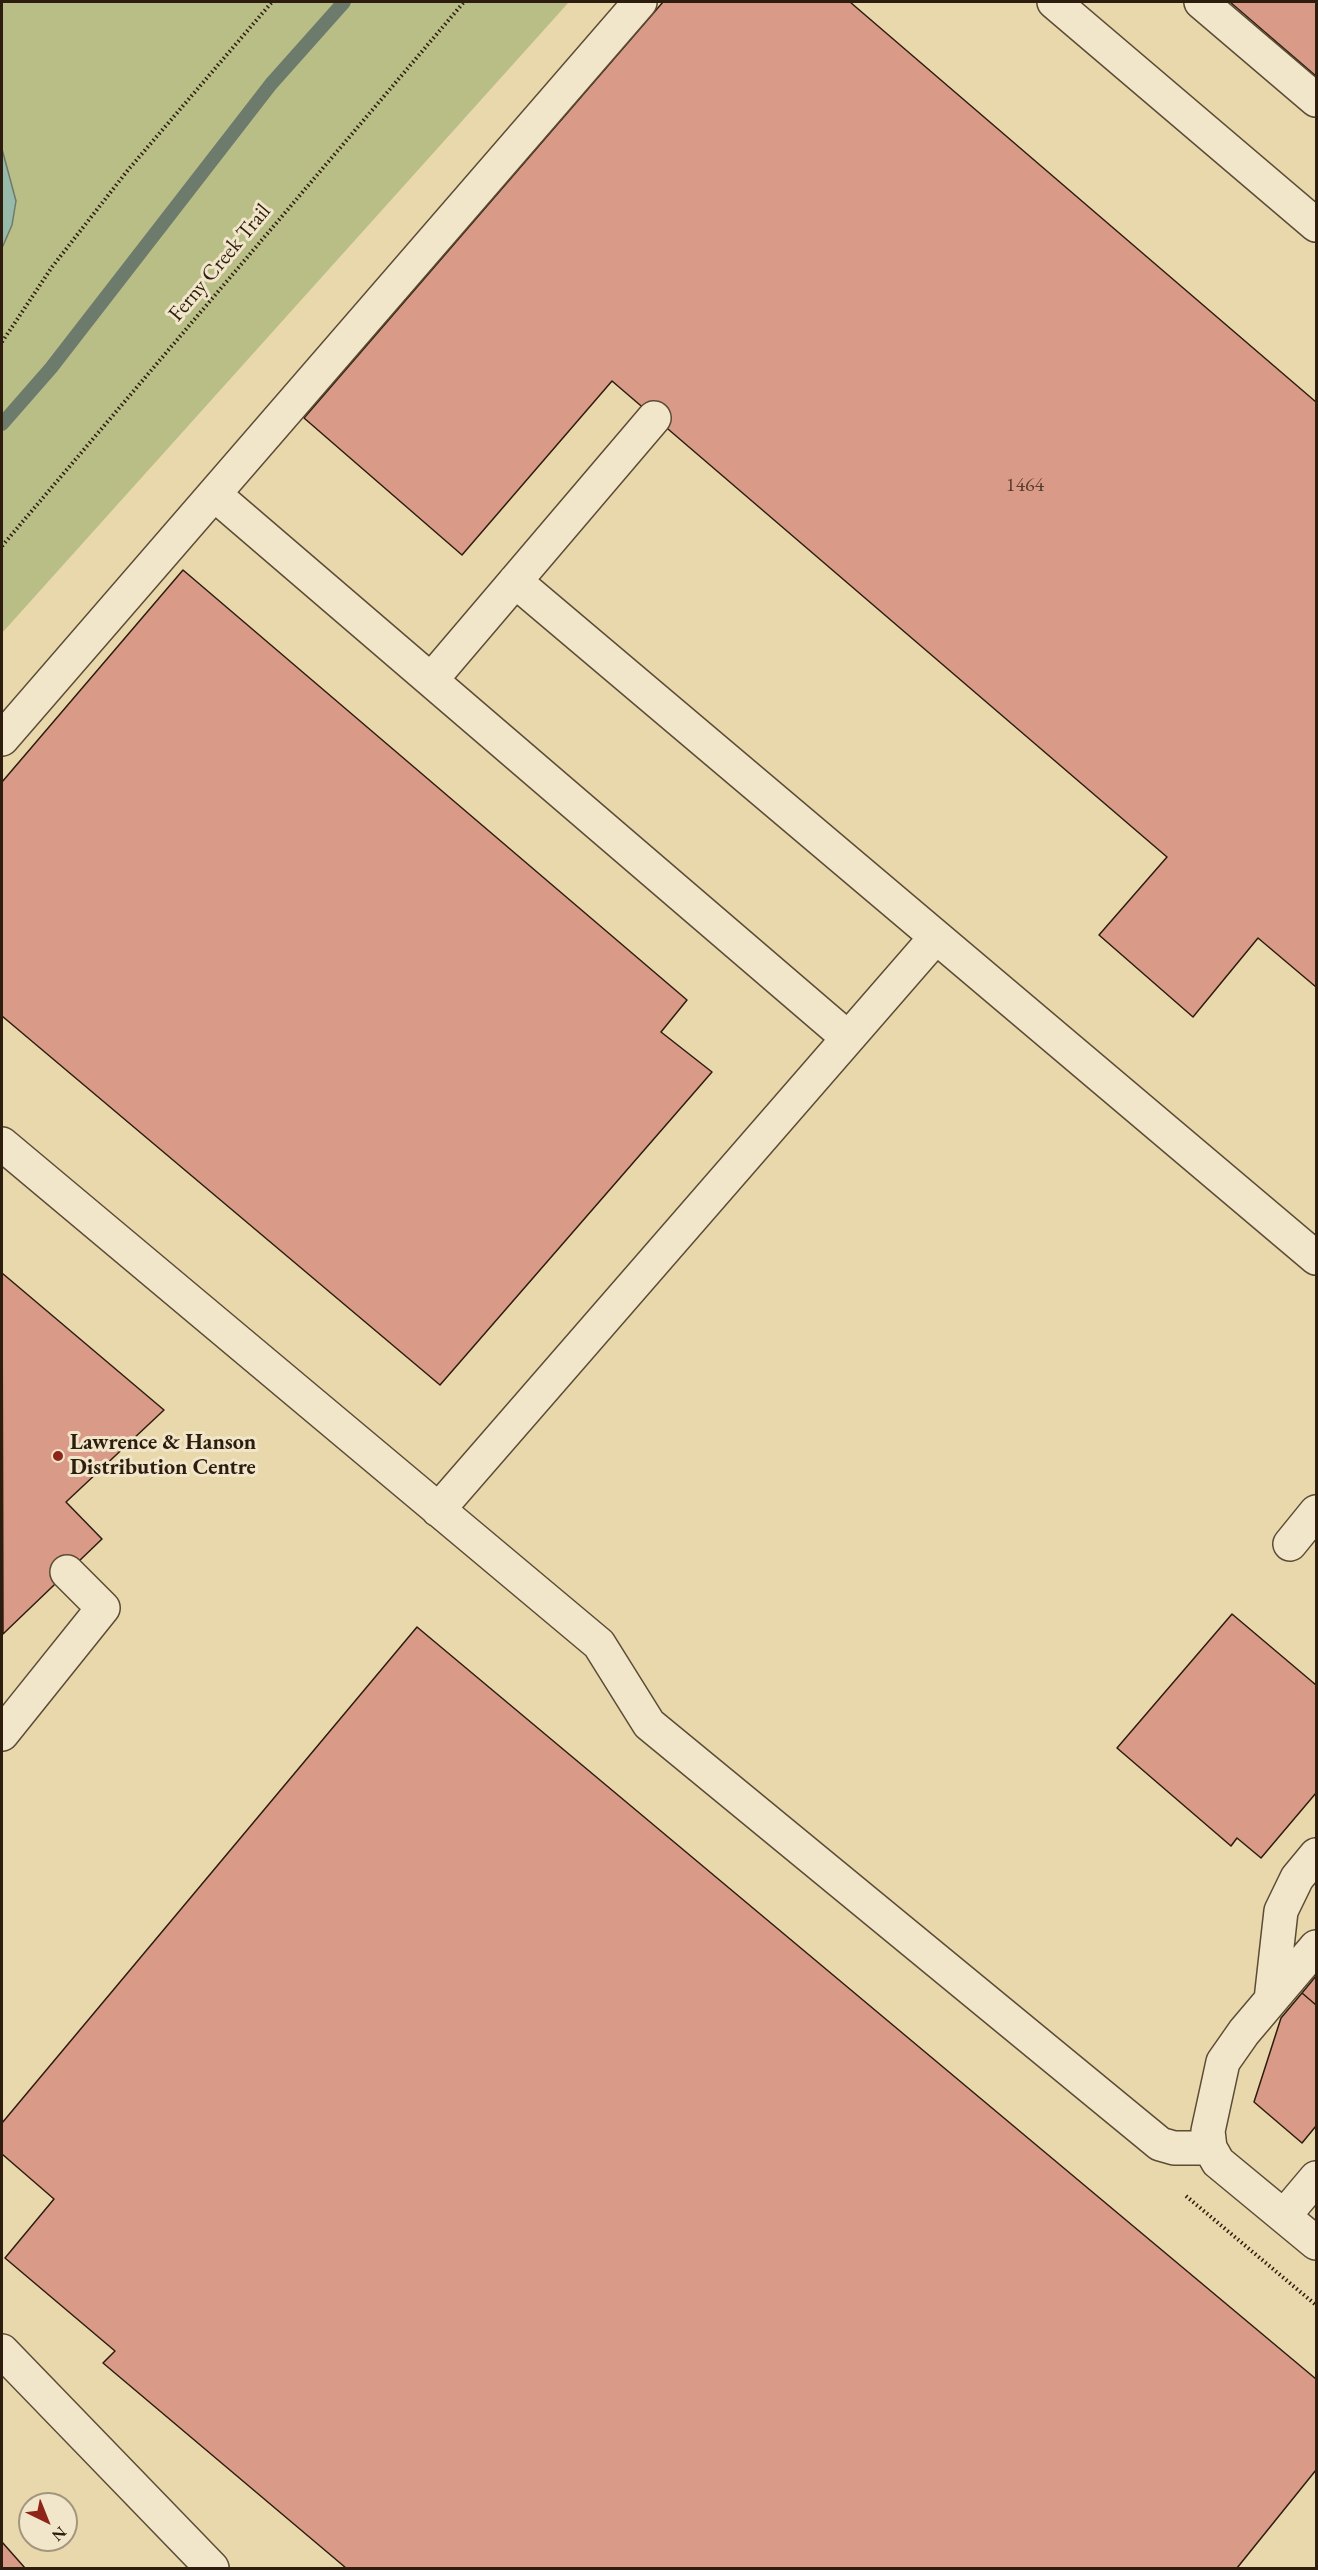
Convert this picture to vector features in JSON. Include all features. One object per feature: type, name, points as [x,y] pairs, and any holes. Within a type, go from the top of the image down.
[{"type":"lane","points":[[2,740],[640,2]]},
{"type":"lane","points":[[1054,2],[1317,225]]},
{"type":"lane","points":[[1201,2],[1317,100]]},
{"type":"lane","points":[[431,680],[654,418]]},
{"type":"lane","points":[[214,494],[848,1038]]},
{"type":"lane","points":[[515,581],[1317,1258]]},
{"type":"lane","points":[[438,1510],[936,937]]},
{"type":"lane","points":[[2,1144],[598,1644],[649,1724],[1160,2144],[1174,2148],[1210,2148]]},
{"type":"lane","points":[[1290,1544],[1317,1512]]},
{"type":"lane","points":[[2,1734],[103,1608],[67,1572]]},
{"type":"lane","points":[[1271,2000],[1281,1911],[1297,1878],[1317,1855]]},
{"type":"lane","points":[[1317,1947],[1244,2032],[1223,2062],[1208,2132],[1210,2148],[1225,2168],[1317,2243]]},
{"type":"lane","points":[[1284,2216],[1317,2178]]},
{"type":"lane","points":[[2,2351],[212,2568]]},
{"type":"path","points":[[2,342],[52,267],[128,170],[272,2]]},
{"type":"path","name":"Ferny Creek Trail","points":[[2,546],[464,2]]},
{"type":"path","points":[[1186,2196],[1317,2305]]},
{"type":"green space","points":[[2,2],[569,2],[2,633]]},
{"type":"shaded area","points":[[2,149],[16,201],[12,225],[2,248]]},
{"type":"building","points":[[663,2],[850,2],[1316,402],[1316,987],[1258,938],[1193,1017],[1099,935],[1167,857],[612,381],[462,555],[304,418]]},
{"type":"building","points":[[1230,2],[1316,2],[1316,76]]},
{"type":"building","points":[[183,570],[687,1000],[661,1032],[712,1072],[440,1385],[2,1016],[2,782]]},
{"type":"building","name":"Lawrence & Hanson Distribution Centre","points":[[2,1273],[164,1410],[66,1502],[102,1539],[3,1634]]},
{"type":"building","points":[[1232,1614],[1316,1685],[1316,1793],[1261,1858],[1237,1838],[1231,1846],[1117,1748]]},
{"type":"building","points":[[417,1627],[1316,2379],[1316,2470],[1237,2568],[346,2568],[103,2363],[115,2351],[5,2258],[54,2199],[2,2154],[2,2123]]},
{"type":"building","points":[[1316,1976],[1316,2005],[1302,1993]]},
{"type":"building","points":[[1302,1993],[1316,2005],[1316,2126],[1302,2143],[1254,2102],[1281,2018]]},
{"type":"building","points":[[2,2542],[25,2568],[2,2568]]},
{"type":"waterway","points":[[2,424],[51,368],[271,84],[344,2]]},
{"type":"place","name":"Lawrence & Hanson Distribution Centre","points":[[58,1456]]}]
